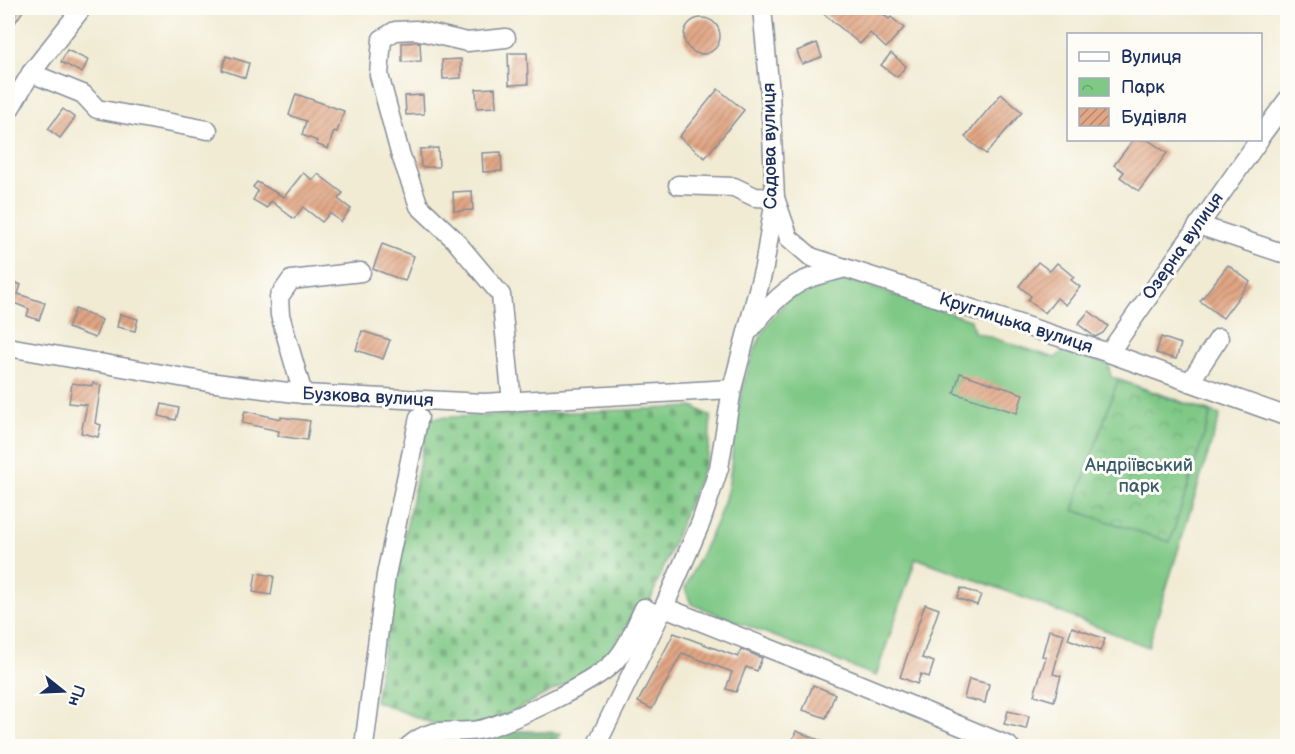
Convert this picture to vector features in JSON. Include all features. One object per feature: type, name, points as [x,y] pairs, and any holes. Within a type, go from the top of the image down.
[{"type":"street","points":[[8,112],[31,73],[82,8]]},
{"type":"street","name":"Садова вулиця","points":[[596,747],[662,612],[701,522],[719,468],[732,389],[764,267],[775,198],[770,93],[762,8]]},
{"type":"street","points":[[506,38],[467,42],[416,30],[395,31],[382,39],[379,75],[400,153],[419,206],[454,239],[501,295],[512,402]]},
{"type":"street","points":[[31,73],[83,94],[96,109],[208,130]]},
{"type":"street","name":"Озерна вулиця","points":[[1262,134],[1287,99]]},
{"type":"street","name":"Озерна вулиця","points":[[1108,353],[1257,141]]},
{"type":"street","points":[[678,185],[734,187],[755,197],[775,198]]},
{"type":"street","name":"Круглицька вулиця","points":[[775,198],[789,238],[796,247],[811,257],[1108,353],[1287,417]]},
{"type":"street","points":[[1198,225],[1287,255]]},
{"type":"street","points":[[746,336],[761,315],[800,281],[845,268]]},
{"type":"street","points":[[303,394],[279,315],[279,297],[291,280],[361,272]]},
{"type":"street","points":[[1190,382],[1219,338]]},
{"type":"street","name":"Бузкова вулиця","points":[[8,347],[208,382],[303,394],[484,404],[732,389]]},
{"type":"street","points":[[364,747],[386,575],[418,417]]},
{"type":"street","points":[[409,747],[436,731],[477,730],[510,721],[596,677],[612,664],[625,648],[644,608],[662,612],[849,680],[1009,747]]},
{"type":"green space","points":[[834,281],[856,282],[971,320],[974,332],[1055,358],[1065,350],[1108,364],[1111,377],[1220,415],[1148,647],[916,558],[876,676],[691,604],[685,588],[715,526],[724,500],[730,478],[735,424],[745,378],[759,340],[781,307],[795,295],[815,285]]},
{"type":"green space","name":"Андріївський парк","points":[[1118,380],[1211,413],[1170,542],[1073,510]]},
{"type":"green space","points":[[695,407],[711,417],[708,456],[650,601],[640,605],[600,666],[485,726],[434,724],[375,701],[392,596],[429,418]]},
{"type":"green space","points":[[507,730],[561,733],[556,746],[420,746],[438,739],[454,741]]},
{"type":"building","points":[[8,8],[25,8],[8,33]]},
{"type":"building","points":[[817,8],[876,8],[904,28],[886,48],[870,33],[860,44]]},
{"type":"building","points":[[702,18],[715,23],[720,36],[715,49],[702,54],[689,49],[684,36],[689,23]]},
{"type":"building","points":[[420,42],[421,61],[402,62],[402,43]]},
{"type":"building","points":[[817,43],[822,57],[802,64],[797,51]]},
{"type":"building","points":[[67,50],[88,60],[82,73],[61,62]]},
{"type":"building","points":[[508,53],[527,53],[528,84],[509,85]]},
{"type":"building","points":[[891,53],[906,66],[897,77],[881,65]]},
{"type":"building","points":[[226,56],[249,63],[245,78],[222,70]]},
{"type":"building","points":[[461,59],[461,78],[443,79],[442,60]]},
{"type":"building","points":[[495,88],[496,107],[477,108],[476,89]]},
{"type":"building","points":[[718,89],[744,110],[705,158],[679,137]]},
{"type":"building","points":[[296,94],[344,111],[328,149],[316,144],[317,141],[302,135],[306,121],[289,115]]},
{"type":"building","points":[[1001,94],[1022,112],[986,154],[965,137]]},
{"type":"building","points":[[423,95],[424,114],[406,115],[405,96]]},
{"type":"building","points":[[63,109],[75,118],[60,138],[48,129]]},
{"type":"building","points":[[1132,141],[1149,141],[1167,153],[1139,191],[1120,177],[1124,172],[1114,165]]},
{"type":"building","points":[[438,148],[439,167],[421,167],[420,149]]},
{"type":"building","points":[[501,152],[502,171],[483,172],[482,153]]},
{"type":"building","points":[[303,173],[313,180],[318,174],[343,193],[338,199],[351,209],[341,222],[330,213],[322,222],[303,207],[294,219],[271,201],[267,208],[253,200],[258,191],[253,187],[257,182],[284,197]]},
{"type":"building","points":[[472,191],[473,210],[454,211],[453,192]]},
{"type":"building","points":[[382,244],[414,256],[405,281],[373,269]]},
{"type":"building","points":[[1038,262],[1050,271],[1057,263],[1074,277],[1071,280],[1080,287],[1066,305],[1057,298],[1045,313],[1028,300],[1031,296],[1019,286]]},
{"type":"building","points":[[1228,265],[1250,282],[1223,318],[1200,301]]},
{"type":"building","points":[[8,279],[21,285],[18,294],[45,303],[39,320],[27,316],[29,309],[14,303],[8,318]]},
{"type":"building","points":[[75,309],[102,320],[95,338],[68,328]]},
{"type":"building","points":[[1089,311],[1108,326],[1103,333],[1095,337],[1078,324]]},
{"type":"building","points":[[120,314],[138,319],[135,331],[117,327]]},
{"type":"building","points":[[362,331],[390,340],[383,359],[356,350]]},
{"type":"building","points":[[1161,337],[1181,344],[1176,359],[1156,353]]},
{"type":"building","points":[[960,373],[1023,394],[1017,413],[954,393]]},
{"type":"building","points":[[72,383],[101,385],[95,423],[101,425],[98,437],[81,433],[87,405],[69,403]]},
{"type":"building","points":[[162,404],[179,408],[176,420],[159,416]]},
{"type":"building","points":[[245,411],[281,419],[281,417],[310,421],[307,440],[278,436],[279,431],[242,423]]},
{"type":"building","points":[[256,573],[274,576],[271,595],[253,592]]},
{"type":"building","points":[[961,588],[981,595],[977,605],[957,598]]},
{"type":"building","points":[[925,604],[939,609],[922,658],[934,662],[929,677],[921,674],[917,684],[900,677]]},
{"type":"building","points":[[1072,627],[1105,639],[1100,651],[1068,639]]},
{"type":"building","points":[[1049,630],[1064,634],[1053,674],[1061,676],[1054,701],[1034,695],[1046,657],[1042,656]]},
{"type":"building","points":[[674,633],[738,657],[741,649],[762,658],[757,671],[746,667],[736,692],[726,689],[732,672],[682,653],[652,709],[638,702]]},
{"type":"building","points":[[969,679],[989,684],[985,703],[964,698]]},
{"type":"building","points":[[813,685],[835,694],[826,718],[803,710]]},
{"type":"building","points":[[1008,711],[1029,716],[1026,729],[1004,724]]},
{"type":"building","points":[[796,731],[834,746],[834,747],[790,747]]}]
